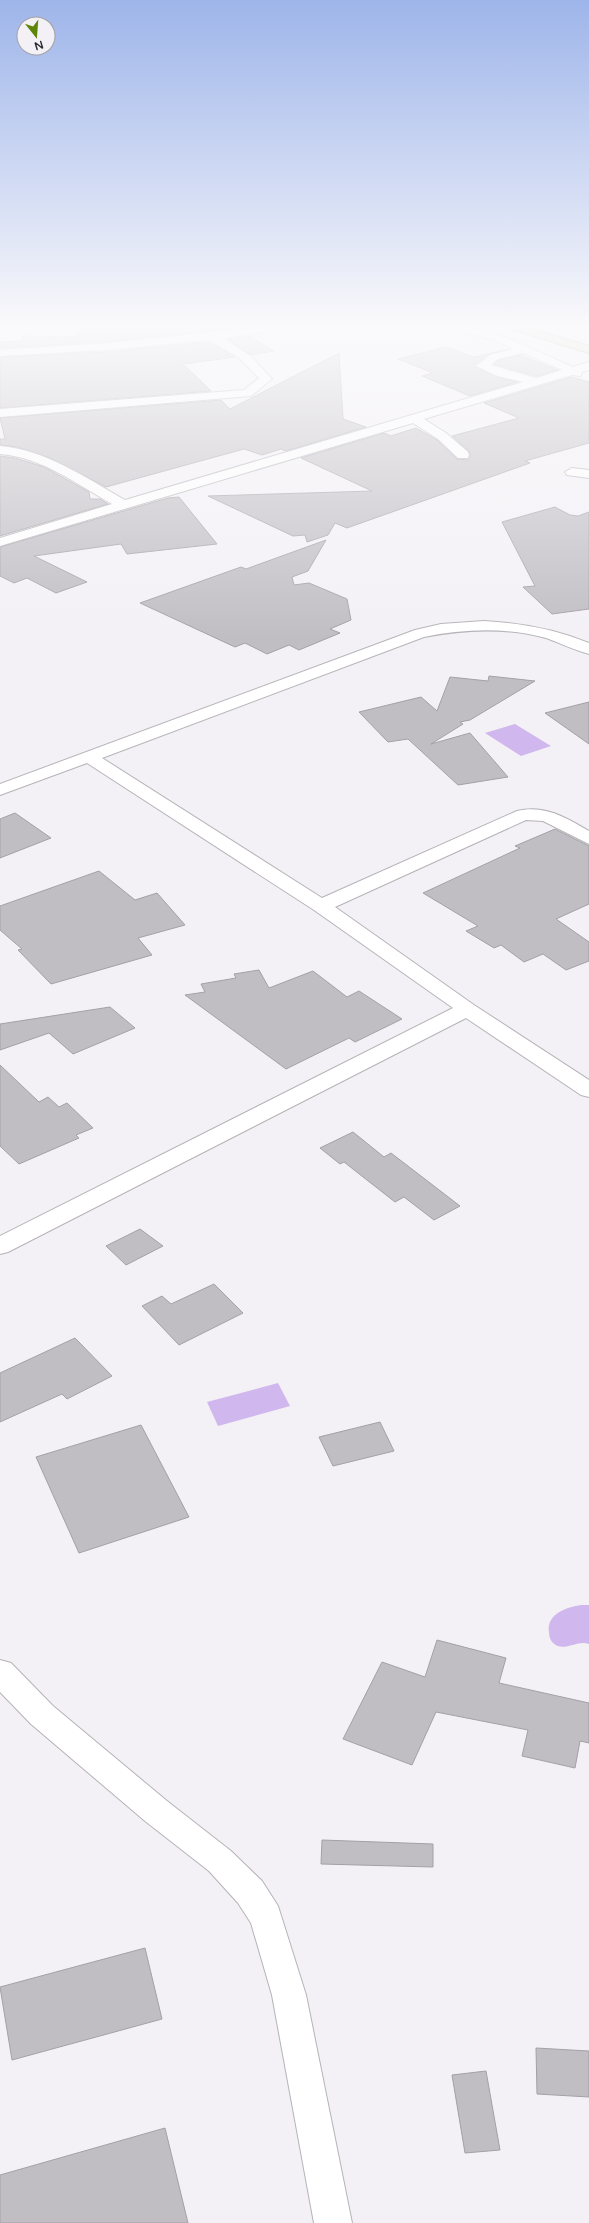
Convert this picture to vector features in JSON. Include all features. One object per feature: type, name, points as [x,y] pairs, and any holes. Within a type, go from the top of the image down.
[{"type":"street","points":[[0,542],[371,431]]},
{"type":"street","points":[[434,431],[463,455]]},
{"type":"street","points":[[0,450],[22,453],[40,460],[123,505]]},
{"type":"street","points":[[572,472],[589,474]]},
{"type":"street","points":[[0,790],[420,634],[445,627],[468,626],[521,628],[558,636],[589,649]]},
{"type":"street","points":[[89,757],[321,906],[467,1009],[589,1090]]},
{"type":"street","points":[[321,906],[523,815],[534,813],[549,816],[589,840]]},
{"type":"street","points":[[0,1246],[467,1009]]},
{"type":"street","points":[[0,1672],[42,1715],[156,1811],[220,1861],[250,1892],[266,1917],[289,1995],[333,2223]]},
{"type":"shaded area","points":[[515,724],[551,746],[521,756],[485,733]]},
{"type":"shaded area","points":[[278,1383],[290,1406],[218,1426],[207,1402]]},
{"type":"shaded area","points":[[581,1605],[589,1605],[589,1644],[580,1643],[562,1647],[557,1646],[550,1639],[549,1626],[551,1620],[559,1612]]},
{"type":"building","points":[[3,431],[354,431],[286,451],[281,449],[262,455],[244,449],[106,487],[50,458],[17,447],[0,445],[0,439],[5,439]]},
{"type":"building","points":[[407,431],[421,431],[437,440],[457,459],[468,460],[470,455],[469,451],[452,436],[472,431],[589,431],[589,443],[525,461],[530,463],[347,528],[335,523],[328,535],[307,542],[305,535],[293,536],[208,496],[372,491],[301,458],[384,433],[391,436]]},
{"type":"building","points":[[0,456],[15,458],[44,467],[89,492],[90,499],[100,499],[108,504],[0,536]]},
{"type":"building","points":[[179,497],[217,544],[127,554],[121,544],[34,556],[87,582],[56,593],[27,578],[14,583],[0,576],[0,547],[168,498]]},
{"type":"building","points":[[555,507],[570,515],[578,516],[589,512],[589,609],[552,614],[523,587],[535,586],[502,522]]},
{"type":"building","points":[[326,540],[308,571],[292,577],[294,585],[309,583],[347,599],[351,620],[330,629],[340,633],[299,650],[289,645],[267,654],[245,643],[235,647],[140,603],[241,567],[246,569]]},
{"type":"building","points":[[489,676],[535,681],[470,720],[460,722],[463,724],[431,744],[470,733],[508,777],[458,785],[408,739],[388,742],[359,712],[421,697],[437,711],[450,677],[488,681]]},
{"type":"building","points":[[589,702],[589,744],[545,713]]},
{"type":"building","points":[[15,813],[51,838],[0,858],[0,819]]},
{"type":"building","points":[[555,829],[589,846],[589,904],[556,919],[589,942],[589,961],[566,970],[543,954],[524,962],[501,945],[494,948],[466,931],[478,926],[423,893],[520,848],[515,846]]},
{"type":"building","points":[[99,871],[135,900],[157,893],[185,925],[138,938],[152,955],[51,984],[18,950],[22,949],[0,930],[0,906]]},
{"type":"building","points":[[259,970],[269,988],[313,971],[347,997],[359,991],[402,1019],[355,1042],[349,1038],[286,1069],[185,995],[205,992],[201,984],[236,978],[234,974]]},
{"type":"building","points":[[110,1007],[135,1028],[73,1054],[49,1033],[0,1050],[0,1024]]},
{"type":"building","points":[[0,1065],[39,1102],[48,1097],[59,1107],[67,1103],[93,1128],[76,1135],[79,1138],[19,1164],[0,1146]]},
{"type":"building","points":[[353,1132],[384,1157],[391,1153],[460,1206],[434,1220],[404,1197],[395,1202],[344,1162],[340,1164],[320,1148]]},
{"type":"building","points":[[140,1229],[163,1246],[126,1265],[106,1246]]},
{"type":"building","points":[[214,1284],[243,1313],[179,1345],[142,1306],[162,1296],[171,1304]]},
{"type":"building","points":[[75,1338],[112,1376],[67,1399],[62,1394],[0,1422],[0,1373]]},
{"type":"building","points":[[380,1422],[394,1451],[333,1466],[319,1437]]},
{"type":"building","points":[[141,1425],[189,1517],[79,1553],[36,1457]]},
{"type":"building","points":[[437,1640],[506,1658],[499,1683],[589,1703],[589,1743],[580,1741],[575,1768],[522,1756],[528,1730],[436,1712],[412,1765],[343,1739],[382,1662],[425,1677]]},
{"type":"building","points":[[322,1840],[433,1844],[433,1867],[321,1864]]},
{"type":"building","points":[[145,1948],[162,2019],[12,2060],[0,1987]]},
{"type":"building","points":[[536,2048],[589,2051],[589,2097],[537,2094]]},
{"type":"building","points":[[486,2071],[500,2150],[465,2153],[452,2075]]},
{"type":"building","points":[[165,2128],[188,2223],[0,2223],[0,2175]]}]
